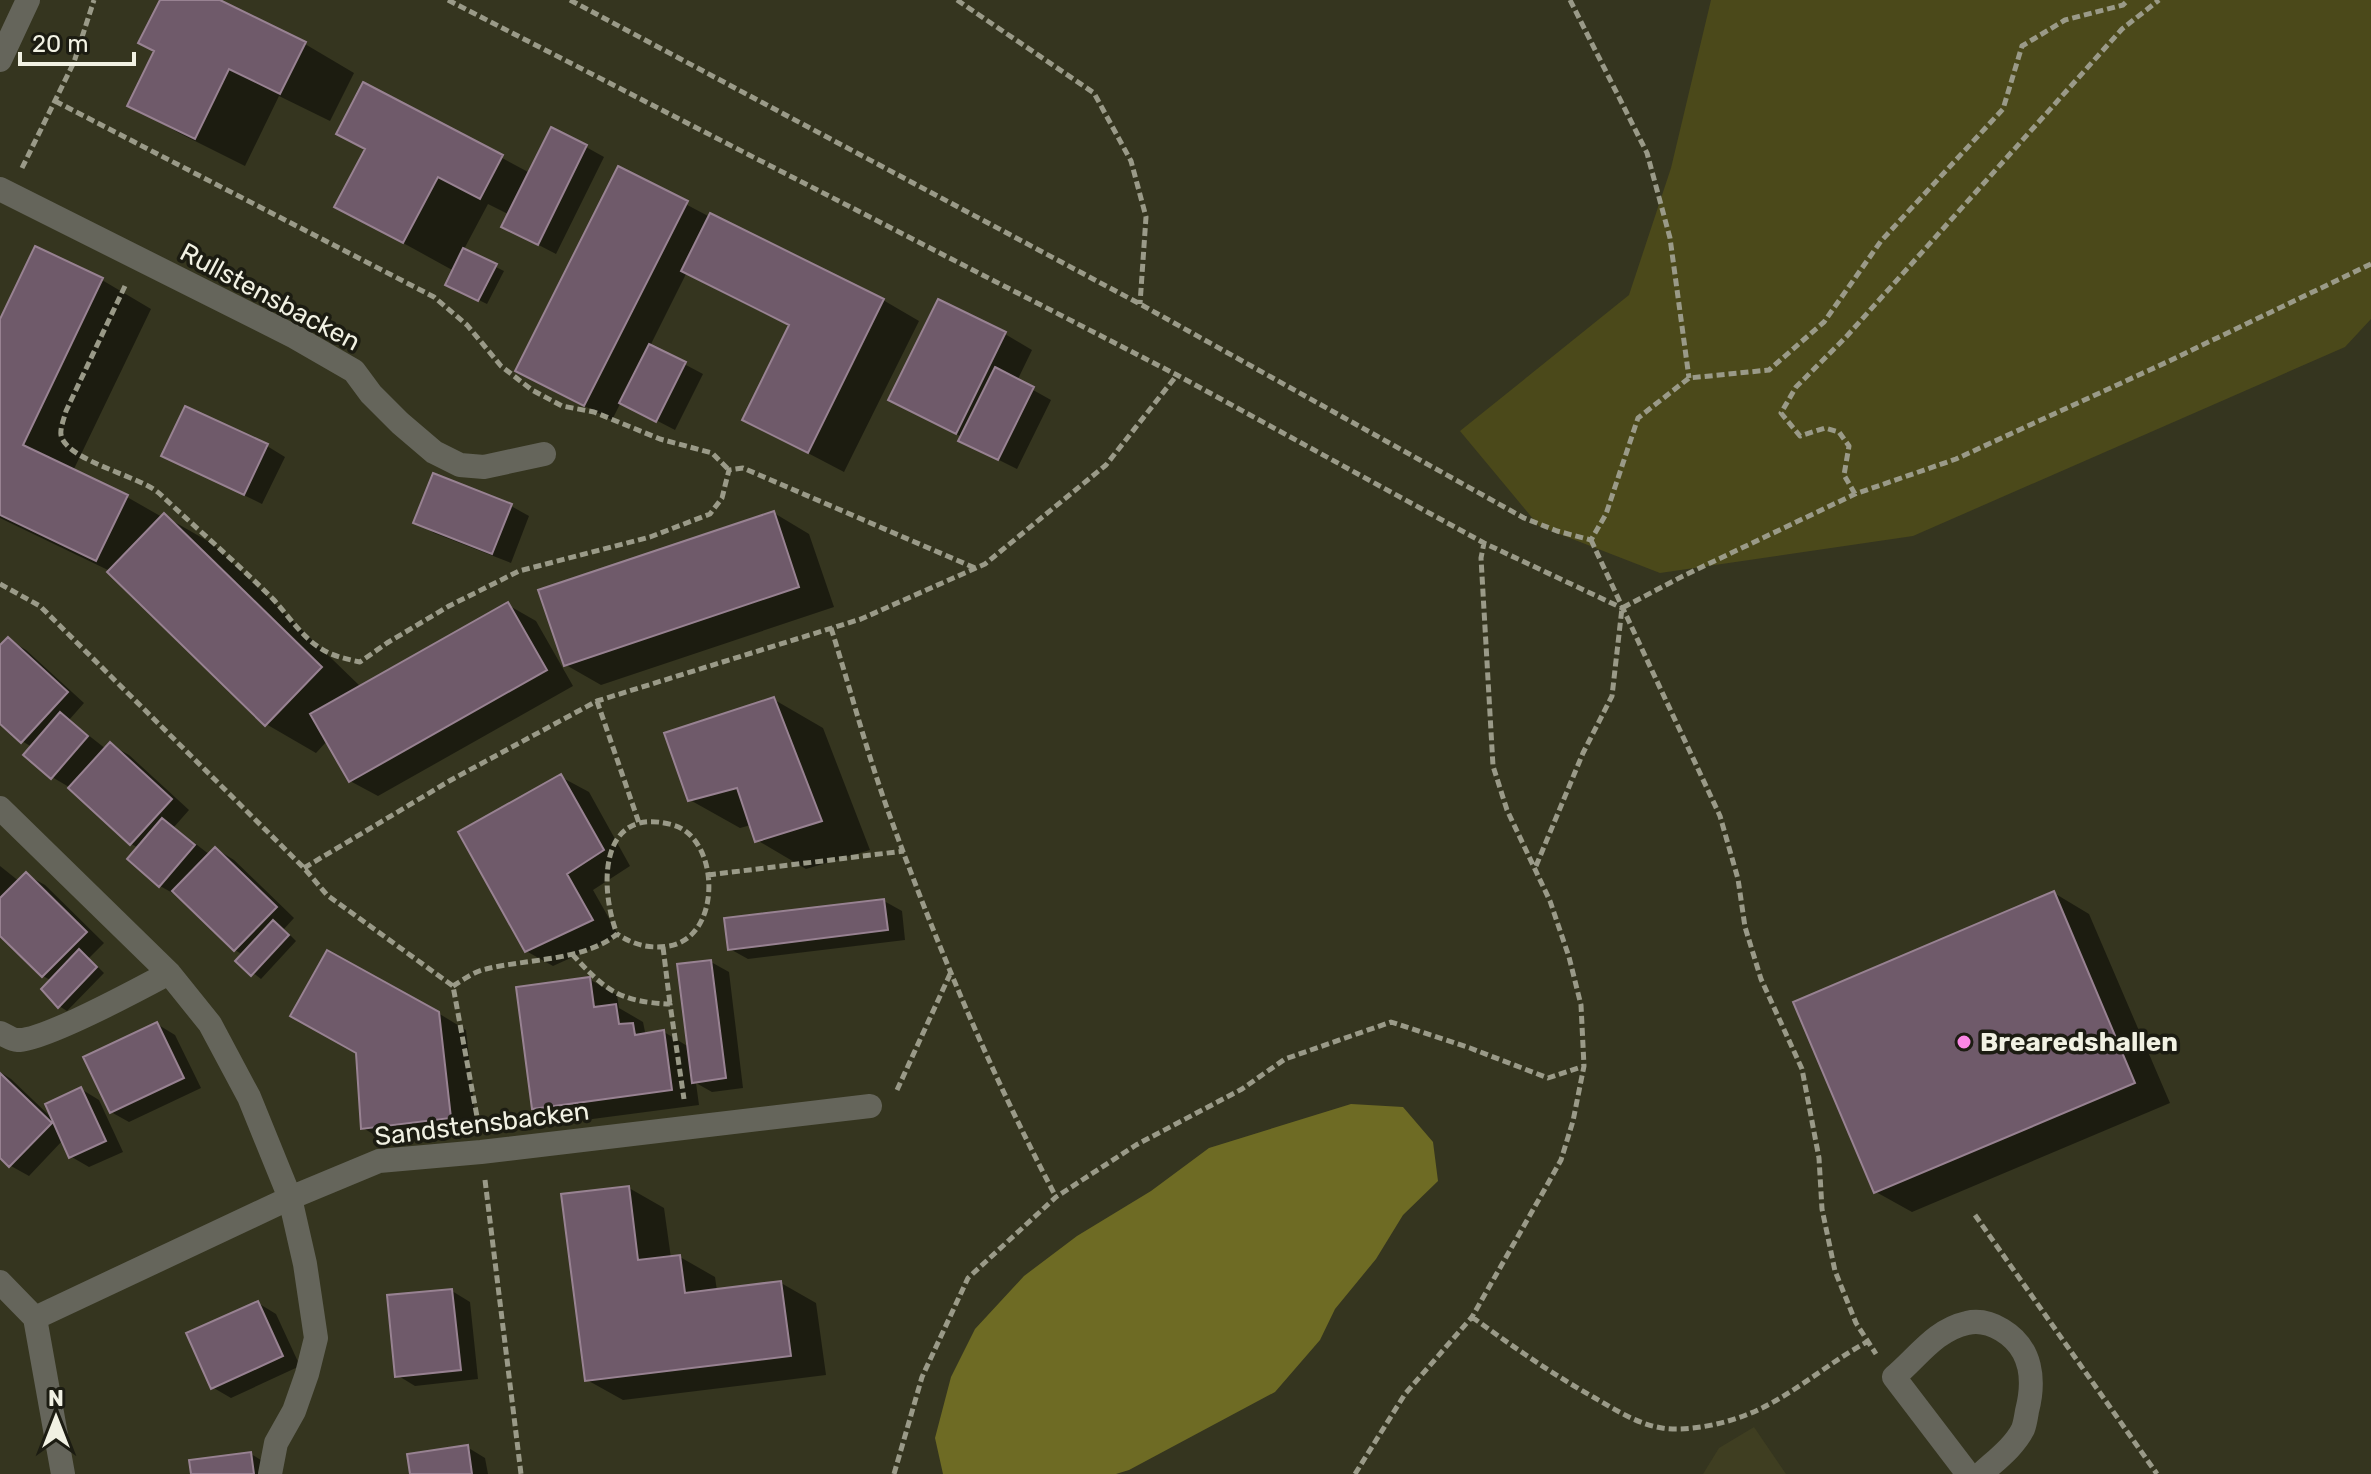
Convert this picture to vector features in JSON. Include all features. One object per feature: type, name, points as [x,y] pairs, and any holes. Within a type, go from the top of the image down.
[{"type":"street","points":[[0,60],[28,0]]},
{"type":"street","name":"Rullstensbacken","points":[[4,192],[295,337],[354,371],[371,394],[400,423],[434,452],[460,465],[484,467],[544,454]]},
{"type":"street","points":[[0,808],[169,973],[210,1024],[249,1097],[290,1198],[305,1264],[316,1338],[294,1411],[276,1443],[270,1474]]},
{"type":"street","points":[[0,1033],[17,1040],[40,1035],[169,973]]},
{"type":"street","name":"Sandstensbacken","points":[[35,1318],[290,1198],[379,1161],[481,1152],[870,1106]]},
{"type":"street","points":[[0,1282],[35,1318],[63,1474]]},
{"type":"street","points":[[1968,1474],[1894,1377],[1936,1335],[1968,1323],[1992,1324],[2012,1336],[2027,1357],[2032,1377],[2023,1428],[2008,1449],[1981,1474]]},
{"type":"path","points":[[4,192],[74,62],[94,0]]},
{"type":"path","points":[[448,0],[1177,375],[1484,543],[1622,608]]},
{"type":"path","points":[[570,0],[1140,304],[1524,518],[1591,540]]},
{"type":"path","points":[[957,0],[1094,93],[1131,161],[1146,217],[1140,304]]},
{"type":"path","points":[[1570,0],[1647,153],[1670,238],[1689,378]]},
{"type":"path","points":[[1591,540],[1606,514],[1638,418],[1689,378],[1769,370],[1824,322],[1881,241],[2003,109],[2022,46],[2065,20],[2123,5],[2128,0]]},
{"type":"path","points":[[1855,494],[1844,475],[1849,446],[1839,432],[1825,428],[1800,436],[1781,413],[1796,387],[1846,337],[2122,29],[2159,0]]},
{"type":"path","points":[[55,101],[434,297],[467,325],[501,366],[532,390],[562,406],[594,412],[660,439],[712,453],[729,470]]},
{"type":"path","points":[[137,259],[66,411],[62,439],[68,448],[80,455],[153,488],[273,599],[308,638],[341,658],[360,662],[449,606],[519,571],[650,537],[710,514],[722,498],[729,470]]},
{"type":"path","points":[[1622,608],[1855,494],[1956,459],[2371,264]]},
{"type":"path","points":[[304,868],[451,780],[597,701],[861,619],[985,564],[1106,465],[1177,375]]},
{"type":"path","points":[[729,470],[743,468],[975,568]]},
{"type":"path","points":[[1591,540],[1720,816],[1757,966],[1802,1069],[1819,1158],[1822,1209],[1835,1271],[1867,1342],[1894,1377]]},
{"type":"path","points":[[1355,1474],[1405,1394],[1472,1317],[1561,1160],[1584,1066],[1581,1005],[1569,957],[1536,866],[1507,810],[1493,766],[1481,558],[1484,543]]},
{"type":"path","points":[[0,584],[40,606],[304,868],[327,895],[453,986],[475,1099],[521,1474]]},
{"type":"path","points":[[1536,866],[1583,753],[1612,696],[1622,608]]},
{"type":"path","points":[[831,628],[890,818],[1019,1126],[1056,1197]]},
{"type":"path","points":[[597,701],[639,823]]},
{"type":"path","points":[[657,821],[678,826],[695,842],[703,856],[709,893],[705,915],[694,935],[675,945],[654,949],[629,942],[617,934],[611,918],[605,889],[607,866],[615,841],[639,823],[657,821]]},
{"type":"path","points":[[708,875],[904,851]]},
{"type":"path","points":[[453,986],[482,969],[572,954],[608,941],[617,934]]},
{"type":"path","points":[[663,947],[688,1127]]},
{"type":"path","points":[[572,954],[611,992],[641,1003],[670,1004]]},
{"type":"path","points":[[870,1106],[893,1097],[952,971]]},
{"type":"path","points":[[894,1474],[922,1377],[968,1278],[1056,1197],[1136,1145],[1242,1089],[1285,1059],[1391,1022],[1548,1078],[1584,1066]]},
{"type":"path","points":[[1975,1215],[2157,1474]]},
{"type":"path","points":[[1472,1317],[1551,1373],[1628,1417],[1663,1428],[1710,1426],[1748,1415],[1800,1386],[1867,1342]]},
{"type":"shaded area","points":[[1711,0],[2371,0],[2371,319],[2345,347],[1913,536],[1660,573],[1539,526],[1460,431],[1629,295],[1671,168]]},
{"type":"shaded area","points":[[1351,1104],[1403,1107],[1433,1142],[1438,1181],[1403,1215],[1376,1259],[1335,1309],[1320,1340],[1275,1392],[1129,1470],[1116,1474],[943,1474],[935,1438],[951,1377],[975,1329],[1024,1276],[1077,1236],[1151,1191],[1209,1148]]},
{"type":"shaded area","points":[[1754,1427],[1786,1474],[1703,1474],[1719,1448]]},
{"type":"building","points":[[160,0],[220,0],[306,42],[280,94],[229,69],[195,139],[127,106],[154,51],[138,43]]},
{"type":"building","points":[[363,82],[503,155],[480,199],[438,177],[403,243],[334,207],[365,149],[336,134]]},
{"type":"building","points":[[551,127],[587,145],[538,245],[501,227]]},
{"type":"building","points":[[618,166],[688,201],[584,406],[515,371]]},
{"type":"building","points":[[710,213],[884,299],[808,453],[742,420],[789,325],[681,271]]},
{"type":"building","points":[[35,246],[103,278],[23,445],[128,495],[96,561],[0,515],[0,319]]},
{"type":"building","points":[[463,248],[497,264],[478,301],[445,285]]},
{"type":"building","points":[[938,299],[1006,332],[956,434],[888,400]]},
{"type":"building","points":[[649,344],[686,362],[656,422],[619,403]]},
{"type":"building","points":[[995,367],[1034,387],[998,460],[958,441]]},
{"type":"building","points":[[185,406],[268,444],[244,495],[161,456]]},
{"type":"building","points":[[433,473],[512,504],[492,554],[413,523]]},
{"type":"building","points":[[774,511],[799,587],[564,666],[538,590]]},
{"type":"building","points":[[164,513],[322,667],[265,726],[107,572]]},
{"type":"building","points":[[508,602],[547,670],[349,782],[310,714]]},
{"type":"building","points":[[8,637],[68,692],[21,743],[0,724],[0,645]]},
{"type":"building","points":[[774,697],[822,821],[755,842],[737,788],[688,801],[664,733]]},
{"type":"building","points":[[60,712],[88,736],[51,779],[23,755]]},
{"type":"building","points":[[110,742],[172,799],[130,845],[68,788]]},
{"type":"building","points":[[561,774],[604,850],[567,874],[593,920],[525,952],[458,832]]},
{"type":"building","points":[[162,818],[195,845],[159,887],[127,859]]},
{"type":"building","points":[[215,847],[277,907],[234,951],[172,891]]},
{"type":"building","points":[[26,872],[87,932],[42,977],[0,936],[0,898]]},
{"type":"building","name":"Brearedshallen","points":[[2054,891],[2135,1083],[1874,1193],[1793,1002]]},
{"type":"building","points":[[884,899],[888,930],[728,950],[724,918]]},
{"type":"building","points":[[273,920],[289,935],[251,976],[235,961]]},
{"type":"building","points":[[79,949],[97,967],[58,1008],[41,989]]},
{"type":"building","points":[[327,950],[439,1012],[451,1118],[361,1129],[356,1053],[290,1016]]},
{"type":"building","points":[[711,960],[726,1078],[692,1083],[677,964]]},
{"type":"building","points":[[590,977],[594,1007],[616,1004],[619,1024],[633,1023],[635,1035],[664,1030],[672,1090],[532,1109],[516,987]]},
{"type":"building","points":[[157,1022],[184,1078],[110,1113],[83,1057]]},
{"type":"building","points":[[0,1073],[52,1123],[9,1167],[0,1158]]},
{"type":"building","points":[[81,1087],[106,1141],[69,1158],[45,1104]]},
{"type":"building","points":[[629,1186],[638,1260],[680,1255],[685,1293],[781,1281],[791,1356],[585,1381],[561,1194]]},
{"type":"building","points":[[452,1289],[461,1370],[395,1377],[387,1295]]},
{"type":"building","points":[[258,1301],[283,1356],[211,1389],[186,1333]]},
{"type":"building","points":[[468,1445],[472,1474],[410,1474],[407,1454]]},
{"type":"building","points":[[251,1452],[254,1474],[191,1474],[189,1460]]},
{"type":"place","name":"Brearedshallen","points":[[1964,1042]]}]
